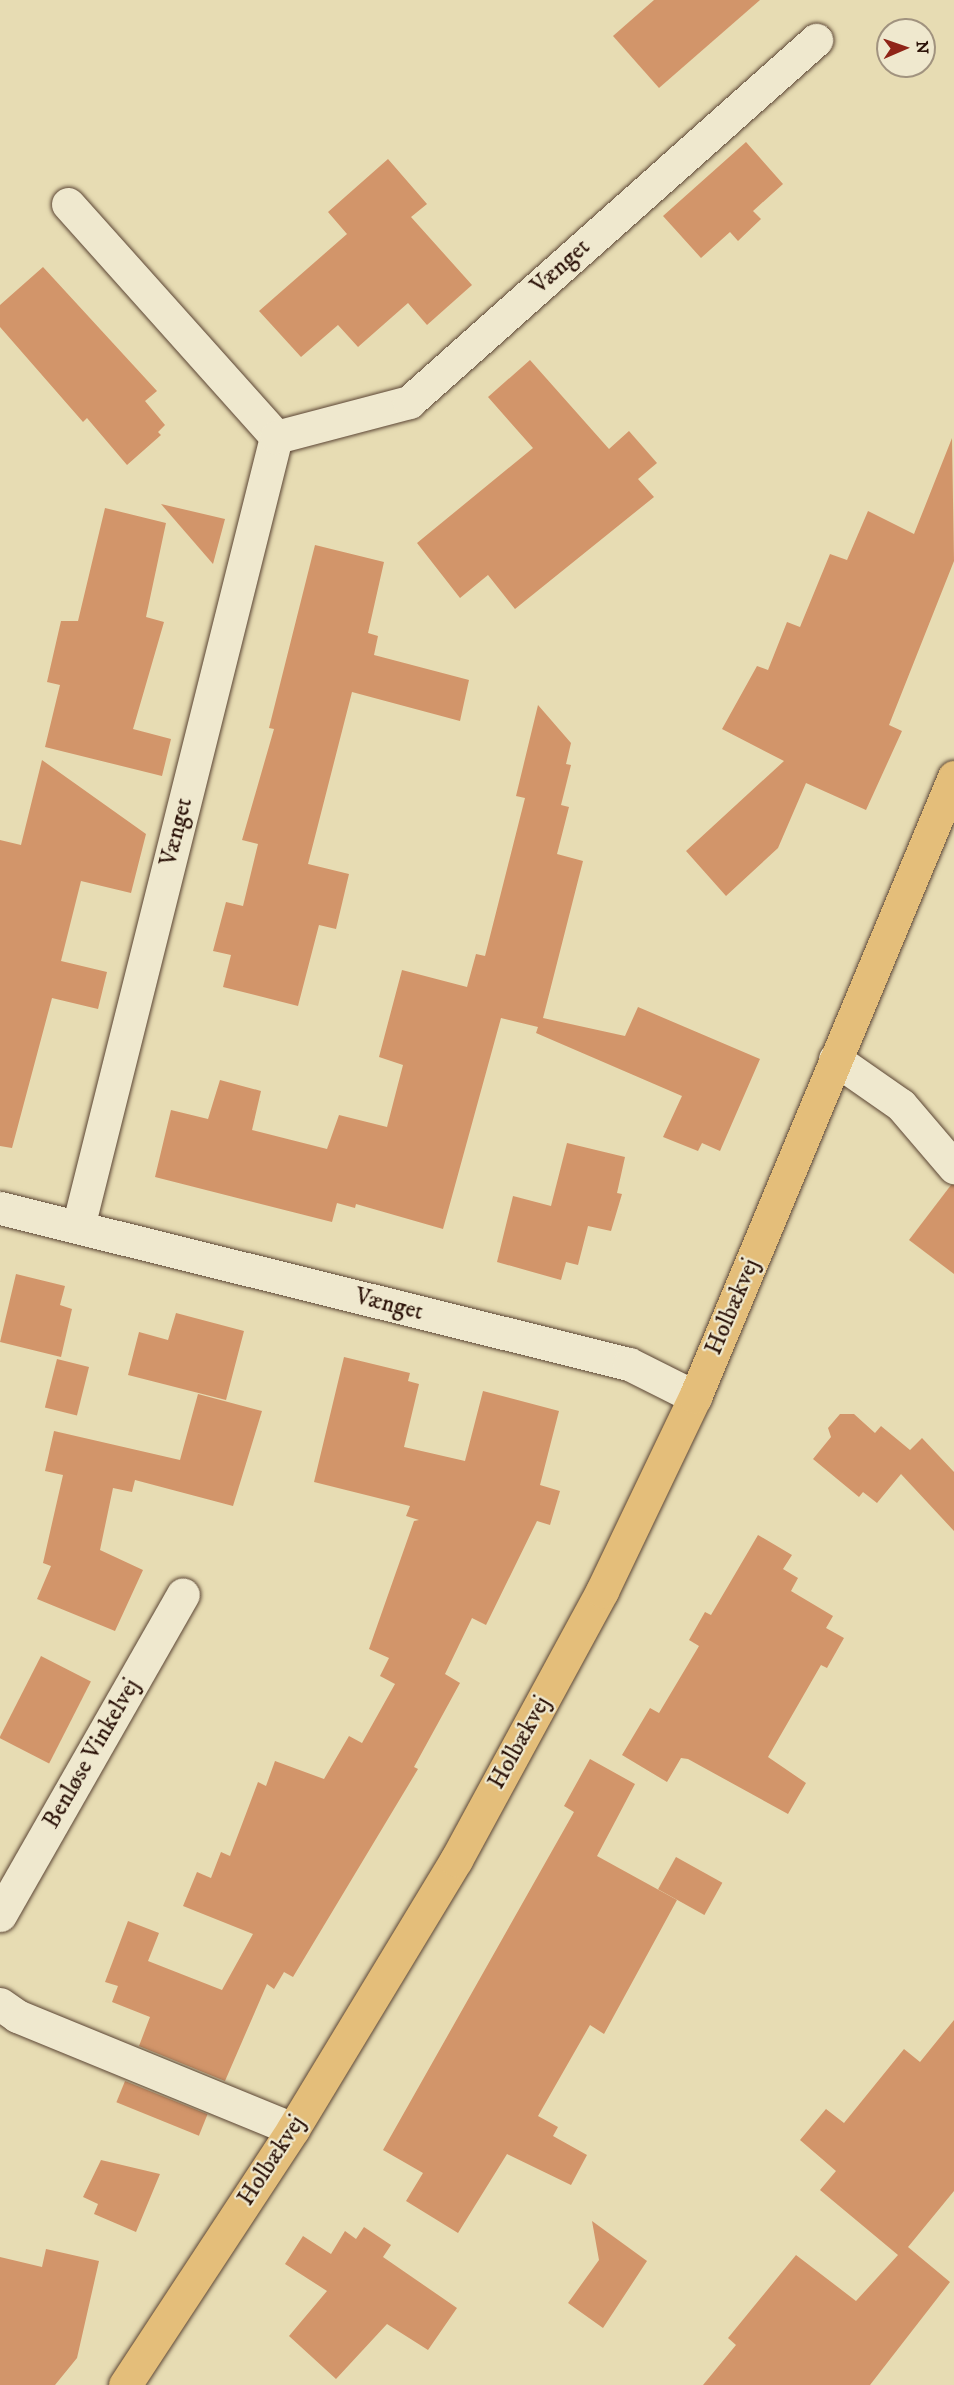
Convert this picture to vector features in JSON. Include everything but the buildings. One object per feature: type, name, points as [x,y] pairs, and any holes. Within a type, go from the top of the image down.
[{"type":"main road","name":"Holbækvej","points":[[126,2385],[293,2129],[456,1860],[602,1591],[695,1397],[954,777]]},
{"type":"street","name":"Vænget","points":[[78,1227],[276,437],[409,402],[816,40]]},
{"type":"street","points":[[68,204],[276,437]]},
{"type":"street","points":[[835,1059],[901,1105],[954,1167]]},
{"type":"street","name":"Vænget","points":[[0,1208],[629,1364],[695,1397]]},
{"type":"street","name":"Benløse Vinkelvej","points":[[0,1915],[183,1594]]},
{"type":"street","points":[[0,2004],[17,2016],[293,2129]]}]
